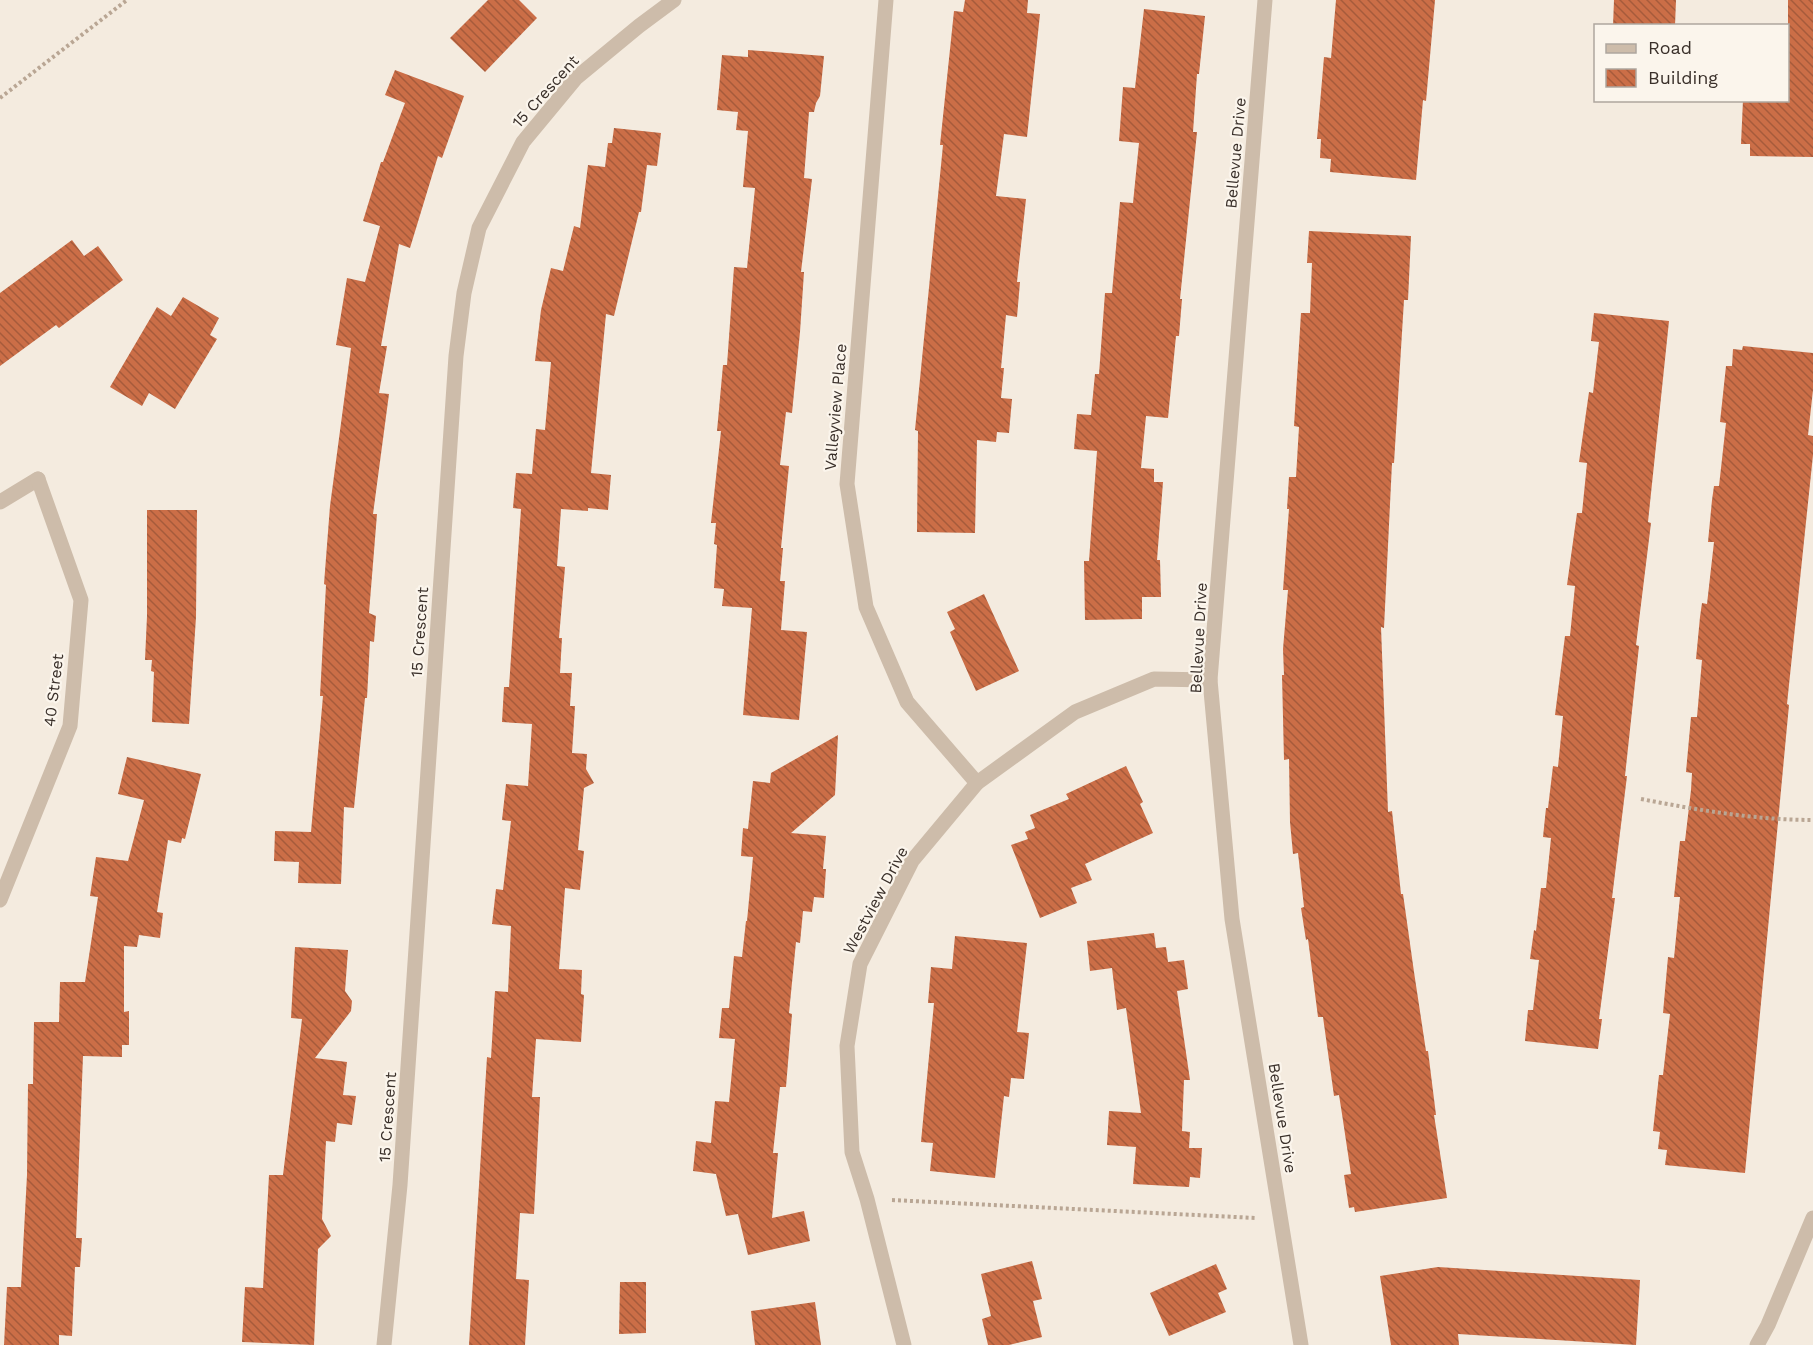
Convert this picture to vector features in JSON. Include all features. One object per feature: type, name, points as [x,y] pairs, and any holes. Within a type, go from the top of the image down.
[{"type":"street","name":"15 Crescent","points":[[384,1345],[400,1185],[455,368],[464,293],[479,228],[523,142],[576,78],[674,0]]},
{"type":"street","name":"Valleyview Place","points":[[886,0],[848,483],[866,607],[907,702],[977,783]]},
{"type":"street","name":"Bellevue Drive","points":[[1265,0],[1210,680],[1232,919],[1301,1345]]},
{"type":"street","name":"40 Street","points":[[0,502],[38,479],[81,600],[70,726],[0,900]]},
{"type":"street","name":"Westview Drive","points":[[904,1345],[867,1199],[852,1152],[847,1046],[860,963],[912,861],[977,783],[1075,712],[1154,679],[1210,680]]},
{"type":"street","points":[[1757,1345],[1768,1325],[1813,1218]]},
{"type":"path","points":[[0,98],[127,0]]},
{"type":"path","points":[[1641,799],[1714,812],[1783,820],[1813,820]]},
{"type":"path","points":[[867,1199],[1281,1219]]},
{"type":"building","points":[[488,0],[519,0],[537,18],[485,72],[450,38]]},
{"type":"building","points":[[965,0],[1028,0],[1027,13],[1040,14],[1027,137],[1004,134],[996,196],[1026,199],[1017,282],[1020,282],[1017,317],[1006,315],[1001,368],[1004,368],[1001,398],[1012,399],[1009,433],[997,432],[996,442],[977,440],[975,533],[917,532],[918,431],[915,430],[943,145],[940,145],[954,11],[963,12]]},
{"type":"building","points":[[1336,0],[1435,0],[1416,180],[1330,172],[1331,159],[1320,158],[1321,139],[1317,139],[1324,57],[1331,58]]},
{"type":"building","points":[[1614,0],[1676,0],[1675,24],[1613,24]]},
{"type":"building","points":[[1788,0],[1813,0],[1813,157],[1750,156],[1750,144],[1741,144],[1743,102],[1789,102]]},
{"type":"building","points":[[1144,9],[1205,16],[1199,74],[1197,74],[1193,132],[1197,132],[1180,299],[1182,299],[1179,336],[1176,336],[1168,418],[1146,416],[1141,468],[1154,469],[1154,482],[1163,482],[1157,560],[1160,560],[1161,597],[1142,597],[1142,619],[1085,620],[1084,561],[1089,561],[1097,451],[1074,449],[1077,414],[1091,415],[1095,374],[1099,374],[1105,293],[1112,293],[1120,202],[1133,203],[1139,143],[1119,141],[1123,87],[1135,88]]},
{"type":"building","points":[[748,50],[824,56],[820,96],[814,112],[809,112],[804,178],[812,179],[801,272],[804,272],[800,332],[792,413],[786,412],[780,465],[789,466],[781,548],[783,548],[780,581],[785,581],[781,630],[807,632],[799,720],[743,715],[752,608],[722,606],[724,589],[714,588],[716,523],[711,523],[721,431],[717,431],[723,365],[727,365],[734,267],[747,268],[755,188],[743,187],[748,131],[736,130],[738,112],[717,110],[722,55],[748,57]]},
{"type":"building","points":[[395,70],[464,96],[442,158],[438,156],[410,248],[399,244],[381,346],[387,346],[379,393],[389,394],[373,514],[377,514],[369,613],[376,616],[374,642],[370,641],[367,698],[365,698],[354,808],[344,807],[341,884],[298,883],[299,862],[274,861],[275,831],[311,832],[323,696],[320,696],[326,585],[324,584],[330,506],[351,348],[336,345],[347,278],[365,282],[380,226],[363,221],[381,162],[383,162],[405,103],[385,95]]},
{"type":"building","points":[[614,128],[661,133],[657,166],[647,165],[641,212],[639,212],[614,316],[606,314],[591,473],[611,475],[608,510],[561,509],[557,566],[565,567],[559,638],[562,638],[560,673],[572,673],[570,706],[575,706],[572,753],[587,754],[586,769],[594,783],[584,788],[578,850],[584,851],[580,890],[565,888],[559,969],[582,970],[581,994],[584,995],[581,1042],[536,1039],[532,1097],[540,1097],[534,1214],[520,1213],[516,1279],[529,1280],[525,1345],[469,1345],[487,1057],[491,1058],[495,991],[508,992],[511,926],[492,924],[496,889],[503,890],[511,821],[502,820],[506,784],[528,786],[532,724],[502,722],[504,687],[509,687],[521,509],[513,508],[516,473],[532,474],[536,429],[545,430],[551,362],[535,361],[541,310],[551,268],[563,271],[574,226],[580,228],[588,165],[605,167],[608,143],[612,143]]},
{"type":"building","points":[[1309,231],[1411,236],[1408,300],[1404,300],[1394,463],[1392,463],[1384,628],[1381,627],[1388,812],[1392,811],[1401,894],[1403,894],[1426,1051],[1428,1051],[1436,1115],[1434,1115],[1447,1198],[1355,1212],[1354,1207],[1349,1208],[1344,1175],[1351,1174],[1339,1095],[1334,1096],[1323,1017],[1318,1017],[1308,939],[1306,940],[1301,908],[1304,907],[1298,853],[1293,854],[1289,759],[1284,760],[1282,675],[1284,675],[1283,649],[1288,590],[1283,590],[1289,477],[1296,477],[1299,427],[1294,426],[1301,313],[1310,313],[1312,263],[1307,263]]},
{"type":"building","points":[[72,240],[84,256],[98,246],[123,280],[59,328],[56,325],[0,366],[0,293]]},
{"type":"building","points":[[183,297],[219,318],[210,335],[217,339],[175,409],[149,393],[142,406],[110,387],[157,307],[171,316]]},
{"type":"building","points":[[1594,313],[1669,321],[1648,522],[1651,523],[1636,645],[1639,646],[1625,776],[1627,776],[1612,898],[1615,898],[1599,1019],[1602,1019],[1598,1049],[1525,1041],[1528,1010],[1533,1010],[1539,960],[1530,959],[1541,888],[1546,888],[1551,838],[1543,837],[1546,808],[1548,808],[1553,766],[1558,767],[1563,716],[1555,715],[1565,636],[1570,636],[1575,586],[1567,585],[1577,513],[1582,513],[1587,463],[1579,462],[1589,392],[1593,393],[1599,342],[1591,341]]},
{"type":"building","points":[[1743,346],[1813,353],[1813,390],[1808,435],[1813,436],[1813,455],[1787,704],[1789,705],[1745,1173],[1665,1165],[1667,1150],[1658,1149],[1660,1132],[1653,1131],[1659,1075],[1663,1075],[1670,1014],[1663,1013],[1668,957],[1674,958],[1680,897],[1674,897],[1680,841],[1685,841],[1691,790],[1692,773],[1686,772],[1691,717],[1697,717],[1702,660],[1696,659],[1700,617],[1702,603],[1707,604],[1714,542],[1708,542],[1712,500],[1714,486],[1719,486],[1726,423],[1720,422],[1726,366],[1732,366],[1733,349],[1742,350]]},
{"type":"building","points":[[147,510],[197,510],[196,617],[189,724],[152,722],[154,672],[151,671],[152,660],[145,660]]},
{"type":"building","points":[[984,594],[1019,671],[976,691],[950,632],[955,629],[947,612]]},
{"type":"building","points":[[838,735],[835,795],[791,833],[826,836],[823,869],[826,869],[824,898],[814,897],[812,912],[803,911],[800,943],[796,942],[789,1013],[792,1014],[786,1087],[780,1087],[773,1153],[778,1153],[772,1218],[804,1211],[810,1241],[748,1255],[738,1214],[726,1216],[716,1174],[693,1171],[696,1141],[711,1143],[715,1101],[729,1102],[735,1039],[719,1038],[722,1008],[729,1008],[734,956],[742,957],[747,921],[753,857],[741,856],[743,828],[748,829],[753,781],[770,783],[771,773]]},
{"type":"building","points":[[127,757],[201,774],[185,839],[182,838],[181,843],[168,840],[157,912],[163,913],[160,938],[139,935],[137,947],[124,946],[124,1012],[129,1011],[129,1045],[122,1045],[122,1057],[83,1056],[76,1238],[82,1238],[80,1267],[75,1267],[72,1336],[59,1335],[59,1345],[4,1345],[7,1287],[21,1287],[27,1175],[28,1084],[33,1084],[34,1022],[59,1022],[60,982],[85,982],[98,897],[90,896],[96,857],[128,861],[144,800],[118,794]]},
{"type":"building","points":[[1126,766],[1143,802],[1140,804],[1153,833],[1085,864],[1092,880],[1071,888],[1077,903],[1040,918],[1011,845],[1028,839],[1025,832],[1035,828],[1030,815],[1069,799],[1066,794]]},
{"type":"building","points":[[1154,933],[1156,948],[1166,947],[1168,962],[1184,960],[1188,989],[1177,991],[1190,1080],[1184,1080],[1182,1131],[1190,1132],[1189,1148],[1202,1148],[1200,1178],[1190,1177],[1189,1187],[1133,1184],[1136,1147],[1107,1145],[1109,1111],[1141,1113],[1126,1008],[1117,1010],[1112,968],[1090,971],[1087,941]]},
{"type":"building","points":[[955,936],[1027,943],[1017,1032],[1029,1033],[1024,1079],[1011,1078],[1009,1097],[1004,1096],[995,1178],[930,1171],[933,1143],[921,1142],[934,1003],[928,1003],[931,967],[952,969]]},
{"type":"building","points":[[295,947],[348,950],[345,991],[352,1001],[351,1011],[315,1058],[347,1062],[343,1095],[356,1096],[352,1125],[337,1123],[335,1142],[326,1141],[322,1219],[331,1236],[318,1249],[314,1345],[242,1342],[245,1287],[263,1288],[269,1175],[283,1175],[302,1019],[291,1018]]},
{"type":"building","points":[[1032,1261],[1042,1299],[1033,1301],[1042,1337],[1009,1345],[988,1345],[982,1319],[991,1316],[981,1274]]},
{"type":"building","points":[[1216,1264],[1227,1289],[1218,1293],[1226,1312],[1169,1336],[1150,1293]]},
{"type":"building","points":[[1438,1267],[1640,1280],[1636,1345],[1458,1334],[1459,1345],[1391,1345],[1380,1276]]},
{"type":"building","points":[[620,1282],[646,1282],[646,1333],[619,1334]]},
{"type":"building","points":[[815,1302],[821,1345],[755,1345],[751,1311]]}]
